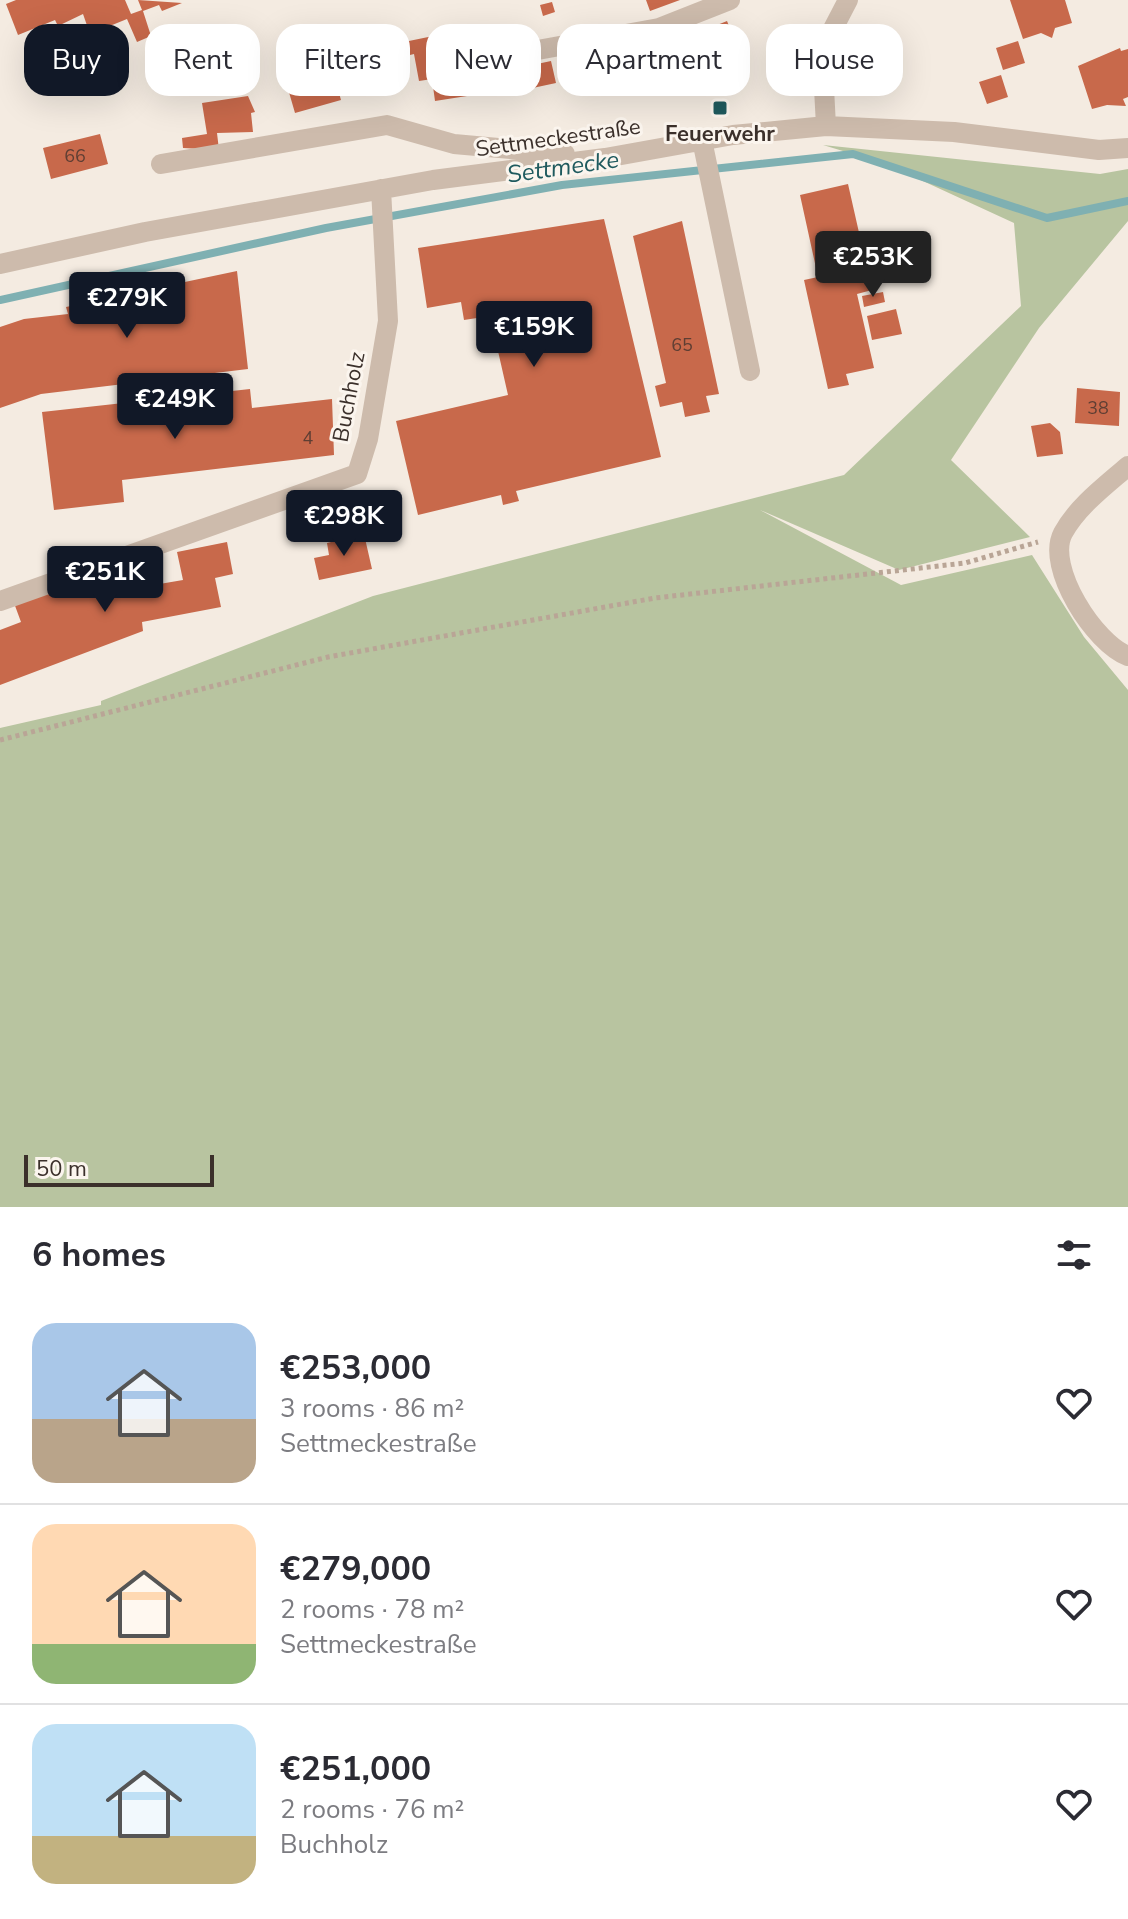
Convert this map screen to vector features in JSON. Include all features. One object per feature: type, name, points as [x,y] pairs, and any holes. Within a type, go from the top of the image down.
[{"type":"street","points":[[541,49],[659,28],[730,0]]},
{"type":"street","points":[[826,126],[822,50],[848,0]]},
{"type":"street","points":[[161,164],[387,125],[454,144],[605,158]]},
{"type":"street","name":"Settmeckestraße","points":[[0,264],[145,232],[826,126],[954,132],[1099,150],[1128,148]]},
{"type":"street","points":[[703,146],[750,371]]},
{"type":"street","name":"Buchholz","points":[[0,601],[357,474],[368,439],[388,321],[381,197]]},
{"type":"street","points":[[1128,466],[1078,512],[1061,536],[1060,553],[1075,600],[1100,638],[1128,656]]},
{"type":"path","points":[[0,740],[328,657],[655,598],[965,563],[1061,536]]},
{"type":"green space","points":[[823,145],[1100,174],[1128,169],[1128,221],[1039,328],[951,460],[1030,537],[899,570],[760,510],[901,585],[1032,555],[1084,637],[1128,690],[1128,1207],[0,1207],[0,728],[101,705],[101,701],[373,596],[844,475],[1021,306],[1014,223],[886,164]]},
{"type":"building","points":[[16,0],[125,0],[131,14],[142,10],[138,0],[182,3],[162,11],[159,5],[143,11],[147,24],[145,39],[137,42],[127,19],[115,24],[86,24],[83,14],[62,24],[57,24],[55,20],[45,24],[24,24],[24,33],[18,35],[6,4]]},
{"type":"building","points":[[646,0],[680,0],[650,11]]},
{"type":"building","points":[[1010,0],[1065,0],[1072,23],[1055,28],[1052,38],[1041,33],[1023,39]]},
{"type":"building","points":[[552,2],[555,12],[543,16],[540,5]]},
{"type":"building","points":[[426,37],[426,80],[419,81],[414,54],[410,55],[410,41]]},
{"type":"building","points":[[1018,41],[1025,63],[1003,70],[996,48]]},
{"type":"building","points":[[1120,48],[1121,51],[1128,49],[1128,97],[1123,99],[1126,106],[1107,105],[1092,109],[1078,66]]},
{"type":"building","points":[[551,61],[556,83],[541,86],[541,63]]},
{"type":"building","points":[[1001,75],[1008,97],[987,104],[979,82]]},
{"type":"building","points":[[248,96],[255,112],[251,113],[253,132],[217,133],[219,150],[183,148],[182,138],[207,134],[202,103]]},
{"type":"building","points":[[290,96],[340,96],[341,100],[295,113]]},
{"type":"building","points":[[434,96],[467,96],[435,101]]},
{"type":"building","points":[[100,134],[108,164],[51,179],[43,148]]},
{"type":"building","points":[[848,184],[872,290],[857,294],[874,368],[846,374],[849,385],[828,389],[804,280],[818,277],[800,195]]},
{"type":"building","points":[[604,219],[661,457],[516,491],[519,501],[503,505],[501,495],[418,515],[396,421],[508,395],[490,316],[464,320],[461,302],[427,308],[418,248]]},
{"type":"building","points":[[682,221],[719,394],[706,396],[710,412],[685,417],[682,402],[660,407],[655,386],[666,383],[633,236]]},
{"type":"building","points":[[237,271],[248,369],[41,394],[0,408],[0,327],[24,319],[68,314],[66,307]]},
{"type":"building","points":[[883,292],[885,302],[864,307],[862,296]]},
{"type":"building","points":[[896,309],[902,334],[872,340],[867,316]]},
{"type":"building","points":[[1077,388],[1120,392],[1119,426],[1075,423]]},
{"type":"building","points":[[250,389],[252,408],[332,399],[334,455],[122,480],[124,502],[54,510],[42,412]]},
{"type":"building","points":[[1050,423],[1060,432],[1063,454],[1037,457],[1031,426]]},
{"type":"building","points":[[357,503],[363,527],[331,534],[326,510]]},
{"type":"building","points":[[364,534],[372,569],[319,580],[314,558],[329,555],[327,543]]},
{"type":"building","points":[[227,542],[233,574],[215,578],[221,607],[142,622],[143,631],[0,685],[0,630],[21,622],[14,603],[91,575],[101,602],[136,588],[183,580],[177,552]]},
{"type":"waterway","name":"Settmecke","points":[[0,300],[326,228],[562,185],[853,154],[1047,218],[1128,201]]},
{"type":"place","name":"Feuerwehr","points":[[720,108]]}]
